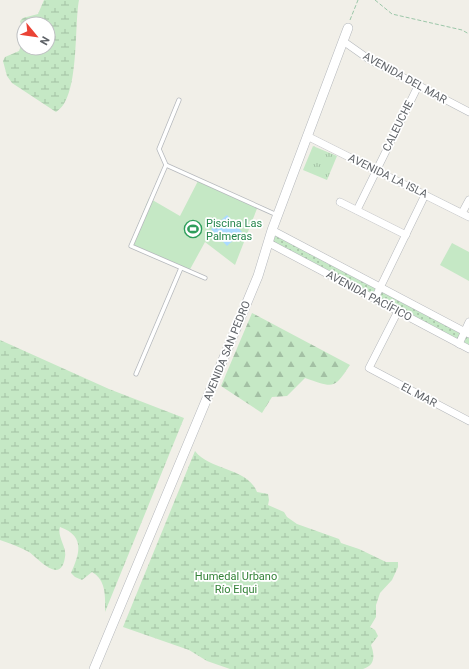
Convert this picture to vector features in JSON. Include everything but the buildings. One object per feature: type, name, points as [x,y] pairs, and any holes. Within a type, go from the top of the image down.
[{"type":"street","name":"AVENIDA SAN PEDRO","points":[[94,669],[255,283],[272,230],[348,28]]},
{"type":"street","name":"AVENIDA DEL MAR","points":[[343,41],[370,60],[469,112]]},
{"type":"street","name":"CALEUCHE","points":[[357,210],[418,86]]},
{"type":"street","name":"AVENIDA LA ISLA","points":[[307,136],[466,215]]},
{"type":"street","points":[[375,298],[425,195]]},
{"type":"street","points":[[466,215],[469,200]]},
{"type":"street","points":[[340,202],[406,235]]},
{"type":"street","name":"AVENIDA PACÍFICO","points":[[272,230],[467,333]]},
{"type":"street","name":"AVENIDA PACÍFICO","points":[[269,242],[469,349]]},
{"type":"street","name":"EL MAR","points":[[398,311],[369,368],[469,421]]},
{"type":"street","points":[[459,344],[467,333],[469,322]]},
{"type":"lane","points":[[179,100],[159,149],[166,165],[278,215]]},
{"type":"lane","points":[[166,165],[131,246],[205,278]]},
{"type":"lane","points":[[136,374],[181,268]]},
{"type":"path","points":[[348,28],[358,0]]},
{"type":"path","points":[[375,0],[392,14],[462,30],[469,34]]},
{"type":"green space","points":[[44,0],[79,0],[73,77],[69,93],[64,104],[56,112],[12,83],[7,76],[3,61],[5,57],[16,52],[16,56],[56,56],[56,16],[30,16],[38,14]]},
{"type":"green space","points":[[313,146],[337,156],[327,180],[303,170]]},
{"type":"green space","name":"Piscina Las Palmeras","points":[[198,181],[258,206],[235,265],[205,242],[188,273],[130,244],[149,198],[180,216]]},
{"type":"green space","points":[[274,234],[469,337],[469,346],[272,241]]},
{"type":"green space","points":[[452,243],[469,252],[469,281],[440,265]]},
{"type":"green space","points":[[252,313],[350,365],[340,379],[332,385],[327,385],[305,378],[287,396],[272,397],[262,413],[221,386]]},
{"type":"green space","points":[[0,340],[109,389],[184,418],[105,612],[103,585],[97,576],[92,572],[82,580],[75,577],[71,573],[77,559],[78,552],[77,540],[74,535],[60,527],[59,531],[65,550],[65,557],[63,565],[59,569],[54,570],[43,564],[29,552],[0,540]]},
{"type":"green space","name":"Humedal Urbano Río Elqui","points":[[195,451],[210,462],[237,473],[245,478],[252,484],[257,492],[268,494],[268,505],[284,512],[287,517],[297,524],[339,539],[341,543],[359,549],[386,562],[398,562],[398,567],[392,580],[380,593],[376,605],[376,617],[370,627],[375,630],[378,636],[371,645],[373,660],[370,665],[363,669],[230,669],[207,661],[189,650],[123,627]]},
{"type":"water","points":[[227,215],[242,232],[227,246],[211,229]]},
{"type":"place","name":"Piscina Las Palmeras","points":[[193,229]]}]
